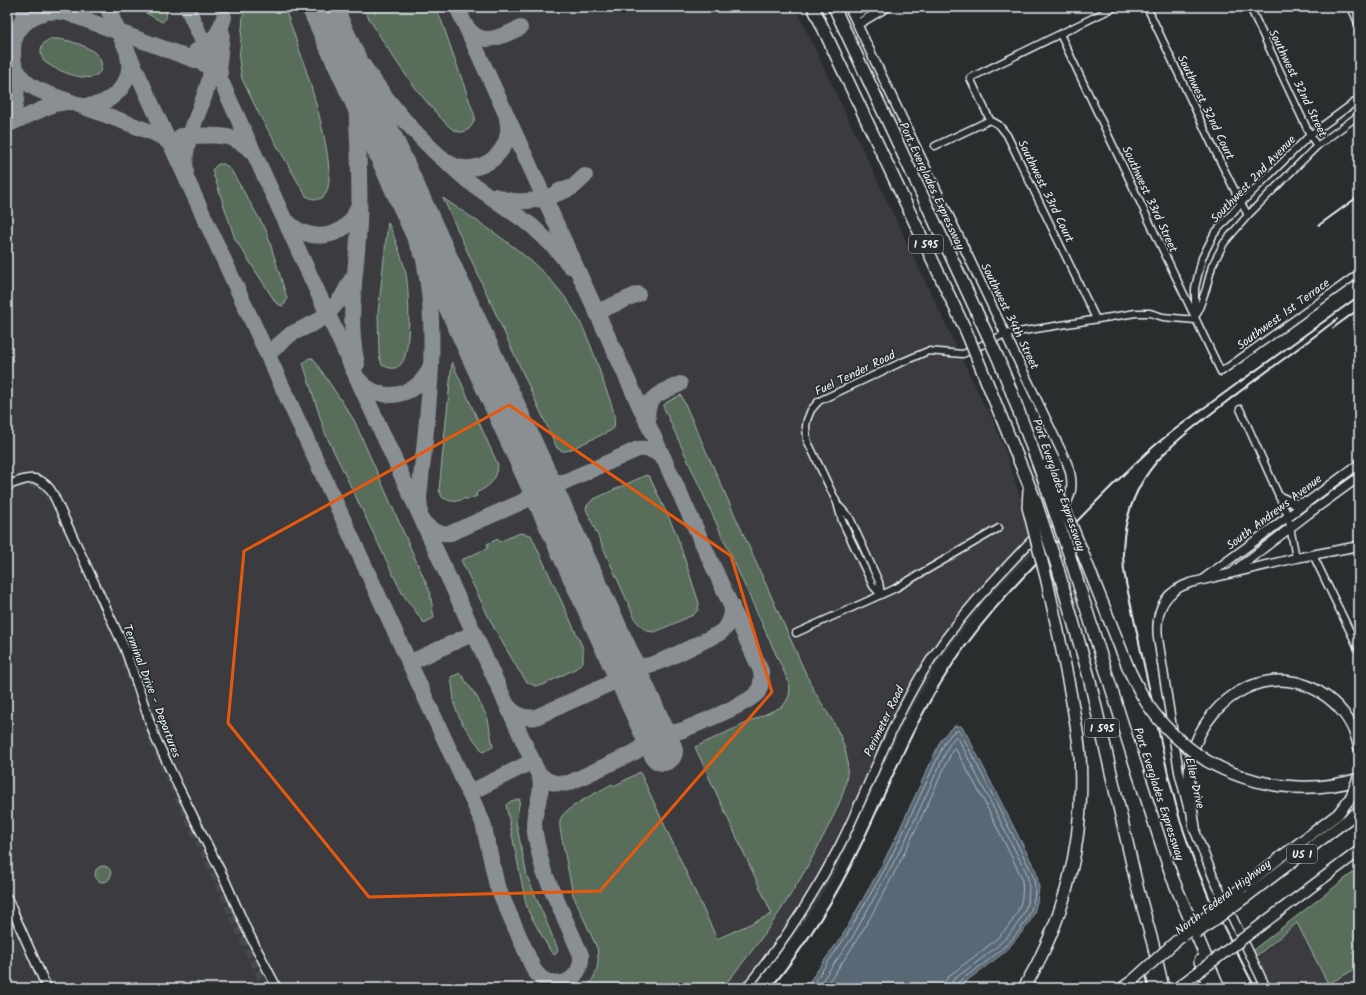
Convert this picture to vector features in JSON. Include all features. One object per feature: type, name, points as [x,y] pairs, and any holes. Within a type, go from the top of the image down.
[{"type":"highway","name":"I 595","points":[[813,7],[952,301],[990,387],[1029,485],[1058,569],[1091,684],[1138,890]]},
{"type":"highway","name":"Port Everglades Expressway","points":[[834,7],[972,300],[1010,388],[1070,558],[1172,877],[1219,988]]},
{"type":"highway","points":[[1010,388],[1046,463],[1130,672],[1146,702],[1169,730],[1195,753],[1207,761],[1223,770],[1245,779],[1286,787],[1325,786],[1347,782],[1359,777]]},
{"type":"highway","points":[[1024,988],[1046,948],[1066,892],[1076,847],[1080,800],[1080,755],[1076,725],[1062,648],[1028,507],[1029,485]]},
{"type":"highway","points":[[1172,877],[1187,926],[1209,988]]},
{"type":"highway","points":[[1138,890],[1155,988]]},
{"type":"highway","points":[[1138,890],[1163,988]]},
{"type":"main road","points":[[1195,830],[1189,790],[1193,754],[1203,729],[1211,716],[1238,692],[1257,684],[1271,681],[1292,681],[1304,683],[1324,694],[1340,709],[1349,721],[1355,733],[1359,747]]},
{"type":"main road","points":[[1245,892],[1278,859],[1338,814],[1351,798],[1359,777]]},
{"type":"main road","name":"North Federal Highway","points":[[1122,988],[1245,892],[1359,812]]},
{"type":"main road","name":"US 1","points":[[1177,988],[1359,851]]},
{"type":"street","name":"Southwest 34th Street","points":[[849,7],[1069,469],[1072,485]]},
{"type":"street","points":[[854,16],[869,7]]},
{"type":"street","points":[[858,24],[887,7]]},
{"type":"street","points":[[1060,34],[1115,7]]},
{"type":"street","name":"Southwest 32nd Court","points":[[1147,7],[1241,203],[1248,214]]},
{"type":"street","name":"Southwest 32nd Street","points":[[1250,7],[1310,135],[1317,146]]},
{"type":"street","points":[[1350,7],[1359,25]]},
{"type":"street","name":"Southwest 33rd Court","points":[[1060,34],[970,78],[990,120],[999,125],[1007,135],[1096,319]]},
{"type":"street","name":"Southwest 33rd Street","points":[[1060,34],[1221,372]]},
{"type":"street","name":"Southwest 2nd Avenue","points":[[1195,320],[1195,288],[1202,258],[1214,234],[1241,203],[1310,135],[1359,99]]},
{"type":"street","name":"Southwest 2nd Avenue","points":[[1195,320],[1212,266],[1224,243],[1248,214],[1317,146],[1359,115]]},
{"type":"street","points":[[935,146],[990,120]]},
{"type":"street","name":"Southwest 1st Terrace","points":[[1221,372],[1359,273]]},
{"type":"street","points":[[1005,334],[1136,313],[1150,313],[1163,318],[1195,320]]},
{"type":"street","name":"Fuel Tender Road","points":[[881,595],[873,586],[842,521],[837,503],[807,440],[806,420],[815,405],[830,396],[900,363],[928,351],[962,354],[1005,334]]},
{"type":"street","points":[[1240,409],[1288,516],[1296,558]]},
{"type":"street","name":"South Andrews Avenue","points":[[1202,580],[1359,464]]},
{"type":"street","name":"South Andrews Avenue","points":[[1232,573],[1308,514],[1359,477]]},
{"type":"street","name":"Terminal Drive - Departures","points":[[7,486],[23,479],[34,478],[45,483],[53,494],[125,649],[155,737],[224,878],[246,928],[277,988]]},
{"type":"street","name":"Perimeter Road","points":[[746,988],[790,930],[826,871],[850,825],[897,718],[930,661],[954,628],[989,586],[1064,507],[1071,495],[1072,485]]},
{"type":"street","points":[[1280,497],[1295,504],[1310,500]]},
{"type":"street","points":[[796,633],[906,583],[999,528]]},
{"type":"street","name":"Eller Drive","points":[[1266,988],[1214,879],[1195,830],[1180,772],[1157,631],[1159,613],[1164,601],[1176,589],[1190,583],[1296,558],[1359,546]]},
{"type":"street","points":[[1313,555],[1359,650]]},
{"type":"street","points":[[7,898],[48,988]]},
{"type":"highlighted area","points":[[509,405],[731,556],[772,692],[600,891],[369,897],[228,723],[244,551]]},
{"type":"shaded area","points":[[7,7],[795,7],[986,409],[988,408],[1006,453],[1015,481],[1021,501],[1019,502],[1034,552],[986,599],[940,660],[905,720],[837,869],[812,910],[756,988],[7,988]]},
{"type":"shaded area","points":[[1297,923],[1328,984],[1359,967],[1359,988],[1272,988],[1257,959]]},
{"type":"green space","points":[[137,7],[165,7],[167,14],[166,18],[162,22]]},
{"type":"green space","points":[[244,7],[284,7],[310,82],[327,154],[329,182],[323,197],[306,196],[260,116],[242,79],[239,60]]},
{"type":"green space","points":[[362,7],[435,7],[442,22],[475,117],[472,126],[468,130],[459,132],[450,127],[427,102],[397,63]]},
{"type":"green space","points":[[50,39],[74,42],[91,50],[98,56],[101,62],[100,72],[93,77],[88,78],[68,74],[49,65],[43,60],[41,51],[46,41]]},
{"type":"green space","points":[[218,164],[224,164],[231,170],[266,230],[287,298],[285,304],[282,306],[276,303],[235,239],[212,170]]},
{"type":"green space","points":[[443,198],[517,249],[544,273],[564,296],[584,330],[611,403],[615,422],[614,428],[610,431],[567,451],[562,451],[557,448]]},
{"type":"green space","points":[[388,222],[406,274],[409,307],[407,348],[401,364],[396,368],[389,368],[382,365],[379,355],[378,313]]},
{"type":"green space","points":[[309,358],[313,358],[354,420],[430,592],[434,618],[424,623],[402,593],[325,433],[303,363]]},
{"type":"green space","points":[[452,362],[498,465],[496,475],[492,482],[476,493],[477,496],[467,500],[466,498],[454,501],[442,497],[439,490]]},
{"type":"green space","points":[[681,395],[811,685],[841,738],[847,758],[847,776],[843,794],[806,870],[767,931],[722,988],[586,988],[593,979],[597,969],[598,954],[597,948],[573,895],[560,829],[560,819],[571,808],[585,799],[612,784],[614,786],[640,772],[717,939],[772,914],[695,747],[781,707],[789,696],[789,683],[663,406],[667,402]]},
{"type":"green space","points":[[646,475],[650,477],[676,533],[699,603],[698,610],[693,615],[655,632],[646,631],[636,621],[586,509],[592,500]]},
{"type":"green space","points":[[520,533],[531,535],[583,648],[583,662],[575,669],[543,685],[535,686],[527,682],[519,671],[494,628],[461,560],[488,548],[487,544],[498,539],[499,542]]},
{"type":"green space","points":[[460,673],[477,697],[488,719],[493,747],[483,752],[462,723],[455,707],[451,677]]},
{"type":"green space","points":[[520,799],[516,822],[527,876],[557,947],[558,951],[555,955],[551,952],[529,913],[526,904],[506,805],[511,801]]},
{"type":"green space","points":[[100,866],[106,866],[111,871],[109,880],[106,882],[100,882],[95,877],[95,871]]},
{"type":"green space","points":[[1359,868],[1359,967],[1328,984],[1297,923],[1252,960],[1249,953]]},
{"type":"water","points":[[955,726],[961,726],[966,733],[1036,871],[1039,887],[1037,902],[1034,913],[1028,925],[1005,952],[957,988],[805,988],[844,933],[882,865],[941,740],[948,731]]},
{"type":"taxiway","points":[[7,121],[12,113],[17,95],[13,57],[14,41],[27,7]]},
{"type":"taxiway","points":[[51,7],[203,63],[217,75]]},
{"type":"taxiway","points":[[107,7],[169,142]]},
{"type":"taxiway","points":[[7,125],[54,104],[71,102],[154,133],[165,139],[171,145],[483,823],[497,886],[534,970],[548,982],[564,982],[571,979],[577,973],[581,955],[544,872],[535,836],[534,818],[541,787],[539,775],[187,7]]},
{"type":"taxiway","points":[[328,7],[349,44],[398,113],[412,129],[447,162],[455,166],[465,168],[480,166],[489,162],[501,151],[504,146],[508,130],[507,119]]},
{"type":"taxiway","points":[[457,7],[761,671],[762,679],[760,687],[758,692],[753,697],[735,707],[683,730],[678,732],[668,732],[660,728],[648,718]]},
{"type":"taxiway","points":[[20,29],[29,20],[39,14],[63,12]]},
{"type":"taxiway","points":[[196,51],[211,42],[218,33],[224,17]]},
{"type":"taxiway","points":[[466,26],[472,33],[485,39],[499,37],[520,28]]},
{"type":"taxiway","points":[[220,75],[219,63],[222,33]]},
{"type":"taxiway","points":[[83,106],[102,103],[118,92],[128,76],[128,56]]},
{"type":"taxiway","points":[[186,172],[185,163],[188,143],[208,84],[211,61]]},
{"type":"taxiway","points":[[15,66],[19,74],[31,86],[45,93],[69,101]]},
{"type":"taxiway","points":[[355,80],[360,188],[352,329],[357,364]]},
{"type":"taxiway","points":[[181,136],[210,135],[227,137],[236,140],[252,152]]},
{"type":"taxiway","points":[[450,165],[468,181],[532,226],[555,248],[570,266]]},
{"type":"taxiway","points":[[398,172],[421,246],[430,299],[430,384],[419,498],[420,510]]},
{"type":"taxiway","points":[[559,191],[573,187],[585,176]]},
{"type":"taxiway","points":[[495,196],[514,201],[523,201],[542,199],[569,189]]},
{"type":"taxiway","points":[[286,220],[295,228],[305,233],[316,236],[326,235],[337,232],[346,226],[353,217],[358,206]]},
{"type":"taxiway","points":[[268,354],[291,334],[316,322],[330,311],[342,297],[351,280]]},
{"type":"taxiway","points":[[597,312],[638,294]]},
{"type":"taxiway","points":[[359,380],[368,388],[377,393],[388,395],[398,394],[408,391],[417,385],[425,377],[430,367]]},
{"type":"taxiway","points":[[648,421],[647,413],[651,401],[655,396],[680,384]]},
{"type":"taxiway","points":[[531,463],[549,480],[564,482],[638,449],[652,451],[664,459]]},
{"type":"taxiway","points":[[424,523],[436,532],[451,533],[524,501],[531,492],[534,482],[530,461]]},
{"type":"taxiway","points":[[618,653],[628,661],[642,666],[668,658],[722,631],[729,622],[732,606]]},
{"type":"taxiway","points":[[409,663],[474,633]]},
{"type":"taxiway","points":[[508,706],[520,716],[536,717],[609,684],[619,669],[618,653]]},
{"type":"taxiway","points":[[537,771],[551,782],[559,784],[569,783],[633,753],[645,743],[649,729],[648,718]]},
{"type":"taxiway","points":[[469,793],[533,761]]},
{"type":"runway","points":[[322,7],[663,751]]},
{"type":"tunnel","points":[[18,485],[28,483],[37,485],[45,491],[51,499]]},
{"type":"tunnel","points":[[126,662],[155,746],[266,988]]},
{"type":"railway","points":[[1319,225],[1359,196]]},
{"type":"railway","points":[[771,988],[784,972],[831,903],[851,866],[919,721],[930,701],[954,662],[994,610],[1090,508],[1153,447],[1195,414],[1359,296]]},
{"type":"railway","points":[[1333,328],[1359,309]]},
{"type":"railway","points":[[1255,988],[1210,900],[1194,861],[1180,820],[1168,774],[1126,583],[1123,549],[1125,532],[1133,500],[1150,470],[1161,457],[1190,430],[1337,319]]}]
